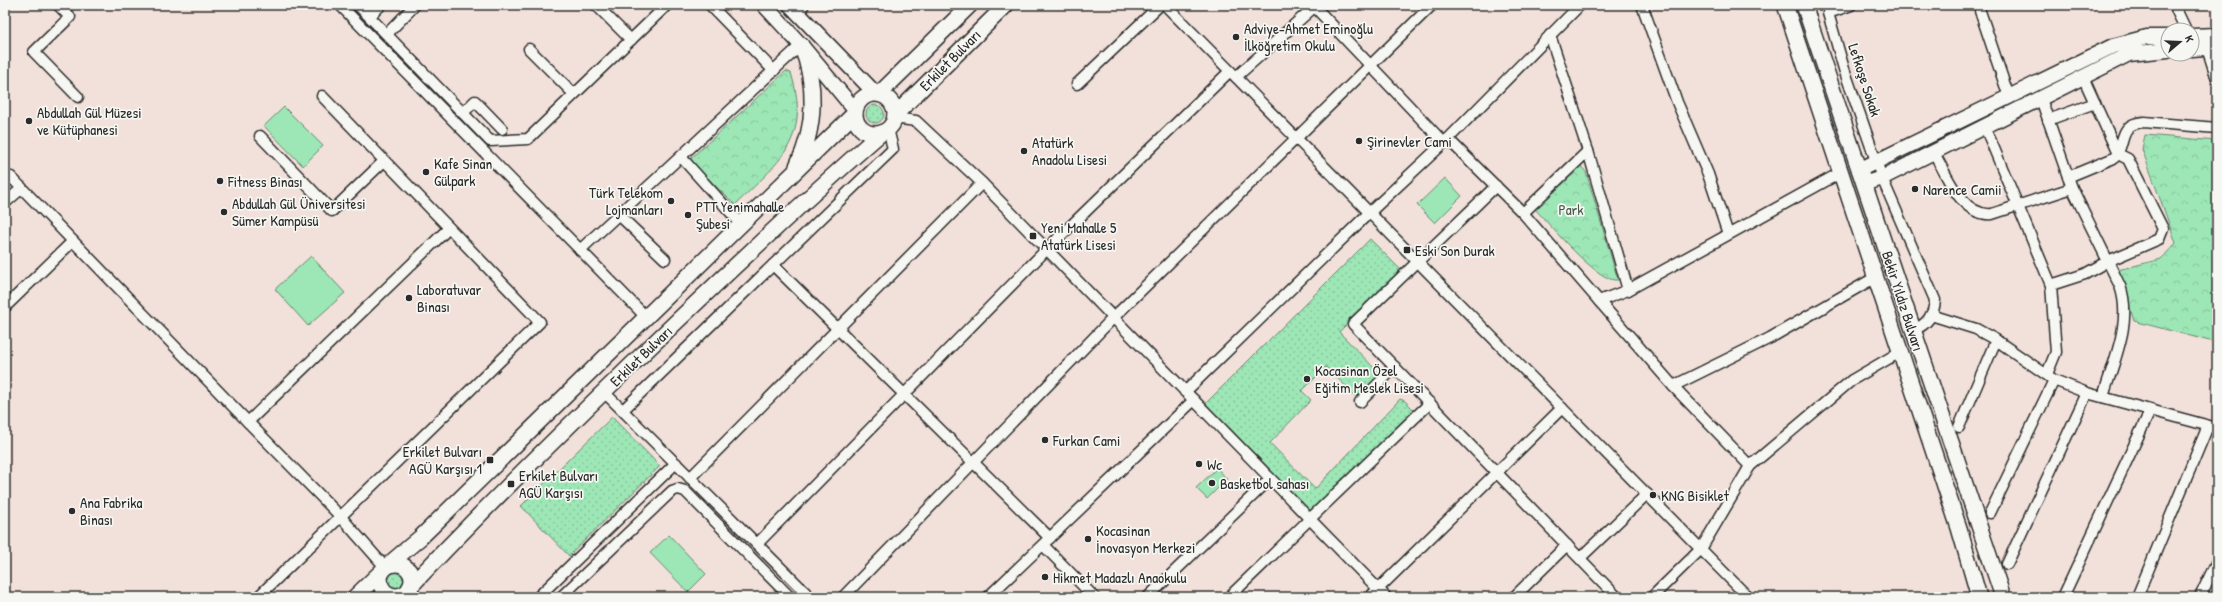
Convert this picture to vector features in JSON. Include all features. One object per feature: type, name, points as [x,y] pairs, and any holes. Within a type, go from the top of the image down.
[{"type":"main road","name":"Erkilet Bulvarı","points":[[877,94],[970,5]]},
{"type":"main road","name":"Erkilet Bulvarı","points":[[406,594],[443,551],[604,392],[754,247],[889,124],[1006,5]]},
{"type":"main road","name":"Bekir Yıldız Bulvarı","points":[[1785,5],[1876,278],[1979,597]]},
{"type":"main road","name":"Bekir Yıldız Bulvarı","points":[[1804,5],[2002,597]]},
{"type":"main road","points":[[793,175],[808,135],[812,106],[810,70],[801,45]]},
{"type":"main road","points":[[877,94],[890,101],[889,124],[871,134],[862,130],[856,122],[855,112],[857,104],[864,97],[877,94]]},
{"type":"main road","name":"Erkilet Bulvarı","points":[[355,597],[385,568],[421,537],[793,175],[855,112]]},
{"type":"main road","points":[[396,563],[406,567],[412,576],[406,594],[391,596],[382,589],[379,582],[385,568],[396,563]]},
{"type":"street","points":[[58,5],[70,17],[34,52],[78,97]]},
{"type":"street","points":[[340,5],[646,317]]},
{"type":"street","points":[[358,5],[490,141],[528,139],[667,5]]},
{"type":"street","points":[[370,16],[381,5]]},
{"type":"street","points":[[386,34],[415,5]]},
{"type":"street","points":[[596,5],[631,40]]},
{"type":"street","points":[[710,5],[774,71]]},
{"type":"street","points":[[764,5],[801,45],[855,112]]},
{"type":"street","points":[[1077,84],[1160,5]]},
{"type":"street","points":[[1165,5],[1748,597]]},
{"type":"street","points":[[843,597],[1113,318],[1432,5]]},
{"type":"street","points":[[1642,5],[1677,102],[1708,174],[1728,234]]},
{"type":"street","name":"Lefkoşe Sokak","points":[[1851,5],[1828,13],[1844,69],[1882,178],[1934,300],[1931,315]]},
{"type":"street","points":[[2174,5],[2182,22]]},
{"type":"street","points":[[757,544],[1046,250],[1233,74],[1313,6],[1446,141],[1496,186],[1523,214],[1673,386],[1750,466]]},
{"type":"street","points":[[1185,392],[1369,213],[1446,141],[1550,35],[1575,6]]},
{"type":"street","points":[[797,7],[877,94]]},
{"type":"street","points":[[1980,11],[2009,97]]},
{"type":"street","points":[[1550,35],[1588,151],[1628,290]]},
{"type":"street","points":[[2200,36],[2217,35]]},
{"type":"street","points":[[1862,177],[1876,161],[2113,46],[2147,37],[2160,37]]},
{"type":"street","points":[[580,250],[801,45]]},
{"type":"street","points":[[2200,49],[2212,48],[2217,79]]},
{"type":"street","points":[[529,49],[574,94]]},
{"type":"street","points":[[1862,177],[1882,178],[1933,151],[1985,127],[2129,54],[2160,51]]},
{"type":"street","points":[[2051,285],[2078,276],[2159,239],[2163,233],[2163,230],[2128,159],[2118,154],[2084,77]]},
{"type":"street","points":[[258,597],[540,322],[322,96]]},
{"type":"street","points":[[2041,99],[2072,188],[2123,294],[2125,315],[2103,397]]},
{"type":"street","points":[[463,113],[475,101],[502,129]]},
{"type":"street","points":[[2048,120],[2095,103]]},
{"type":"street","points":[[623,410],[893,149],[889,124],[916,121],[982,183],[1386,597]]},
{"type":"street","points":[[2068,177],[2108,161],[2118,154],[2124,133],[2129,126],[2138,122],[2217,128]]},
{"type":"street","points":[[1985,127],[2051,285],[2056,352],[2051,377],[1990,512]]},
{"type":"street","points":[[260,136],[332,211],[384,161]]},
{"type":"street","points":[[1523,214],[1588,151]]},
{"type":"street","points":[[1933,151],[1960,198],[1974,210],[1988,214],[2018,206],[2072,188]]},
{"type":"street","points":[[681,157],[741,224]]},
{"type":"street","points":[[1600,301],[1628,290],[1840,172]]},
{"type":"street","points":[[5,182],[11,176],[341,517],[385,568]]},
{"type":"street","points":[[690,478],[982,183]]},
{"type":"street","points":[[1496,186],[1353,324],[1617,597]]},
{"type":"street","points":[[5,203],[22,188]]},
{"type":"street","points":[[619,215],[665,259]]},
{"type":"street","points":[[248,422],[449,228]]},
{"type":"street","points":[[5,307],[73,241]]},
{"type":"street","points":[[773,265],[973,462],[1046,541],[1094,597]]},
{"type":"street","points":[[1673,386],[1770,338],[1876,278]]},
{"type":"street","points":[[1912,330],[1925,323],[1931,315],[1976,329],[1996,340],[2051,377],[2087,393],[2151,409],[2212,427],[2137,597]]},
{"type":"street","points":[[1959,427],[1996,340]]},
{"type":"street","points":[[1652,597],[1701,549],[1750,466],[1852,380],[1900,352]]},
{"type":"street","points":[[1360,402],[1396,368]]},
{"type":"street","points":[[604,392],[810,597]]},
{"type":"street","points":[[2007,564],[2087,393]]},
{"type":"street","points":[[988,597],[1194,400]]},
{"type":"street","points":[[1230,597],[1430,403]]},
{"type":"street","points":[[1370,597],[1562,408]]},
{"type":"street","points":[[2063,597],[2151,409]]},
{"type":"street","points":[[538,597],[676,463]]},
{"type":"street","points":[[1148,597],[1270,479]]},
{"type":"street","points":[[561,597],[672,491],[678,489],[685,491],[790,597]]},
{"type":"street","points":[[1580,558],[1647,494]]},
{"type":"street","points":[[1514,597],[1567,545]]},
{"type":"street","points":[[2200,597],[2217,561]]},
{"type":"green space","points":[[786,71],[791,73],[796,96],[797,116],[794,133],[787,148],[777,162],[735,205],[689,160]]},
{"type":"green space","points":[[875,105],[881,108],[884,114],[881,120],[875,123],[869,120],[866,114],[869,108]]},
{"type":"green space","points":[[284,107],[323,146],[303,166],[264,126]]},
{"type":"green space","points":[[2145,135],[2217,141],[2217,343],[2134,321],[2118,270],[2161,259],[2176,243],[2142,149]]},
{"type":"green space","name":"Park","points":[[1579,164],[1586,172],[1618,280],[1610,279],[1599,273],[1587,263],[1562,239],[1535,209]]},
{"type":"green space","points":[[1445,178],[1462,196],[1435,223],[1417,205]]},
{"type":"green space","name":"Kocasinan Özel Eğitim Meslek Lisesi","points":[[1370,239],[1401,270],[1339,332],[1381,375],[1358,398],[1326,367],[1302,391],[1311,400],[1270,443],[1315,489],[1400,399],[1405,401],[1415,411],[1309,516],[1202,407]]},
{"type":"green space","points":[[311,256],[345,293],[308,326],[275,289]]},
{"type":"green space","points":[[612,417],[660,466],[569,556],[521,506]]},
{"type":"green space","name":"Basketbol sahası","points":[[1217,468],[1227,479],[1207,499],[1196,488]]},
{"type":"green space","points":[[669,535],[706,574],[688,592],[650,553]]},
{"type":"green space","points":[[393,572],[399,572],[404,577],[402,586],[399,588],[393,588],[388,583],[388,577]]},
{"type":"place","name":"Adviye-Ahmet Eminoğlu İlköğretim Okulu","points":[[1236,37]]},
{"type":"place","name":"Abdullah Gül Müzesi ve Kütüphanesi","points":[[29,121]]},
{"type":"place","name":"Şirinevler Cami","points":[[1359,141]]},
{"type":"place","name":"Atatürk Anadolu Lisesi","points":[[1024,151]]},
{"type":"place","name":"Kafe Sinan Gülpark","points":[[426,172]]},
{"type":"place","name":"Fitness Binası","points":[[220,181]]},
{"type":"place","name":"Narence Camii","points":[[1915,189]]},
{"type":"place","name":"Türk Telekom Lojmanları","points":[[671,201]]},
{"type":"place","name":"Abdullah Gül Üniversitesi Sümer Kampüsü","points":[[224,212]]},
{"type":"place","name":"PTT Yenimahalle Şubesi","points":[[688,215]]},
{"type":"place","name":"Yeni Mahalle 5 Atatürk Lisesi","points":[[1033,236]]},
{"type":"place","name":"Eski Son Durak","points":[[1407,250]]},
{"type":"place","name":"Laboratuvar Binası","points":[[409,298]]},
{"type":"place","name":"Kocasinan Özel Eğitim Meslek Lisesi","points":[[1307,379]]},
{"type":"place","name":"Furkan Cami","points":[[1045,440]]},
{"type":"place","name":"Erkilet Bulvarı AGÜ Karşısı 1","points":[[490,460]]},
{"type":"place","name":"Wc","points":[[1199,464]]},
{"type":"place","name":"Basketbol sahası","points":[[1212,483]]},
{"type":"place","name":"Erkilet Bulvarı AGÜ Karşısı","points":[[511,484]]},
{"type":"place","name":"KNG Bisiklet","points":[[1653,495]]},
{"type":"place","name":"Ana Fabrika Binası","points":[[72,511]]},
{"type":"place","name":"Kocasinan İnovasyon Merkezi","points":[[1088,539]]},
{"type":"place","name":"Hikmet Madazlı Anaokulu","points":[[1045,577]]}]
